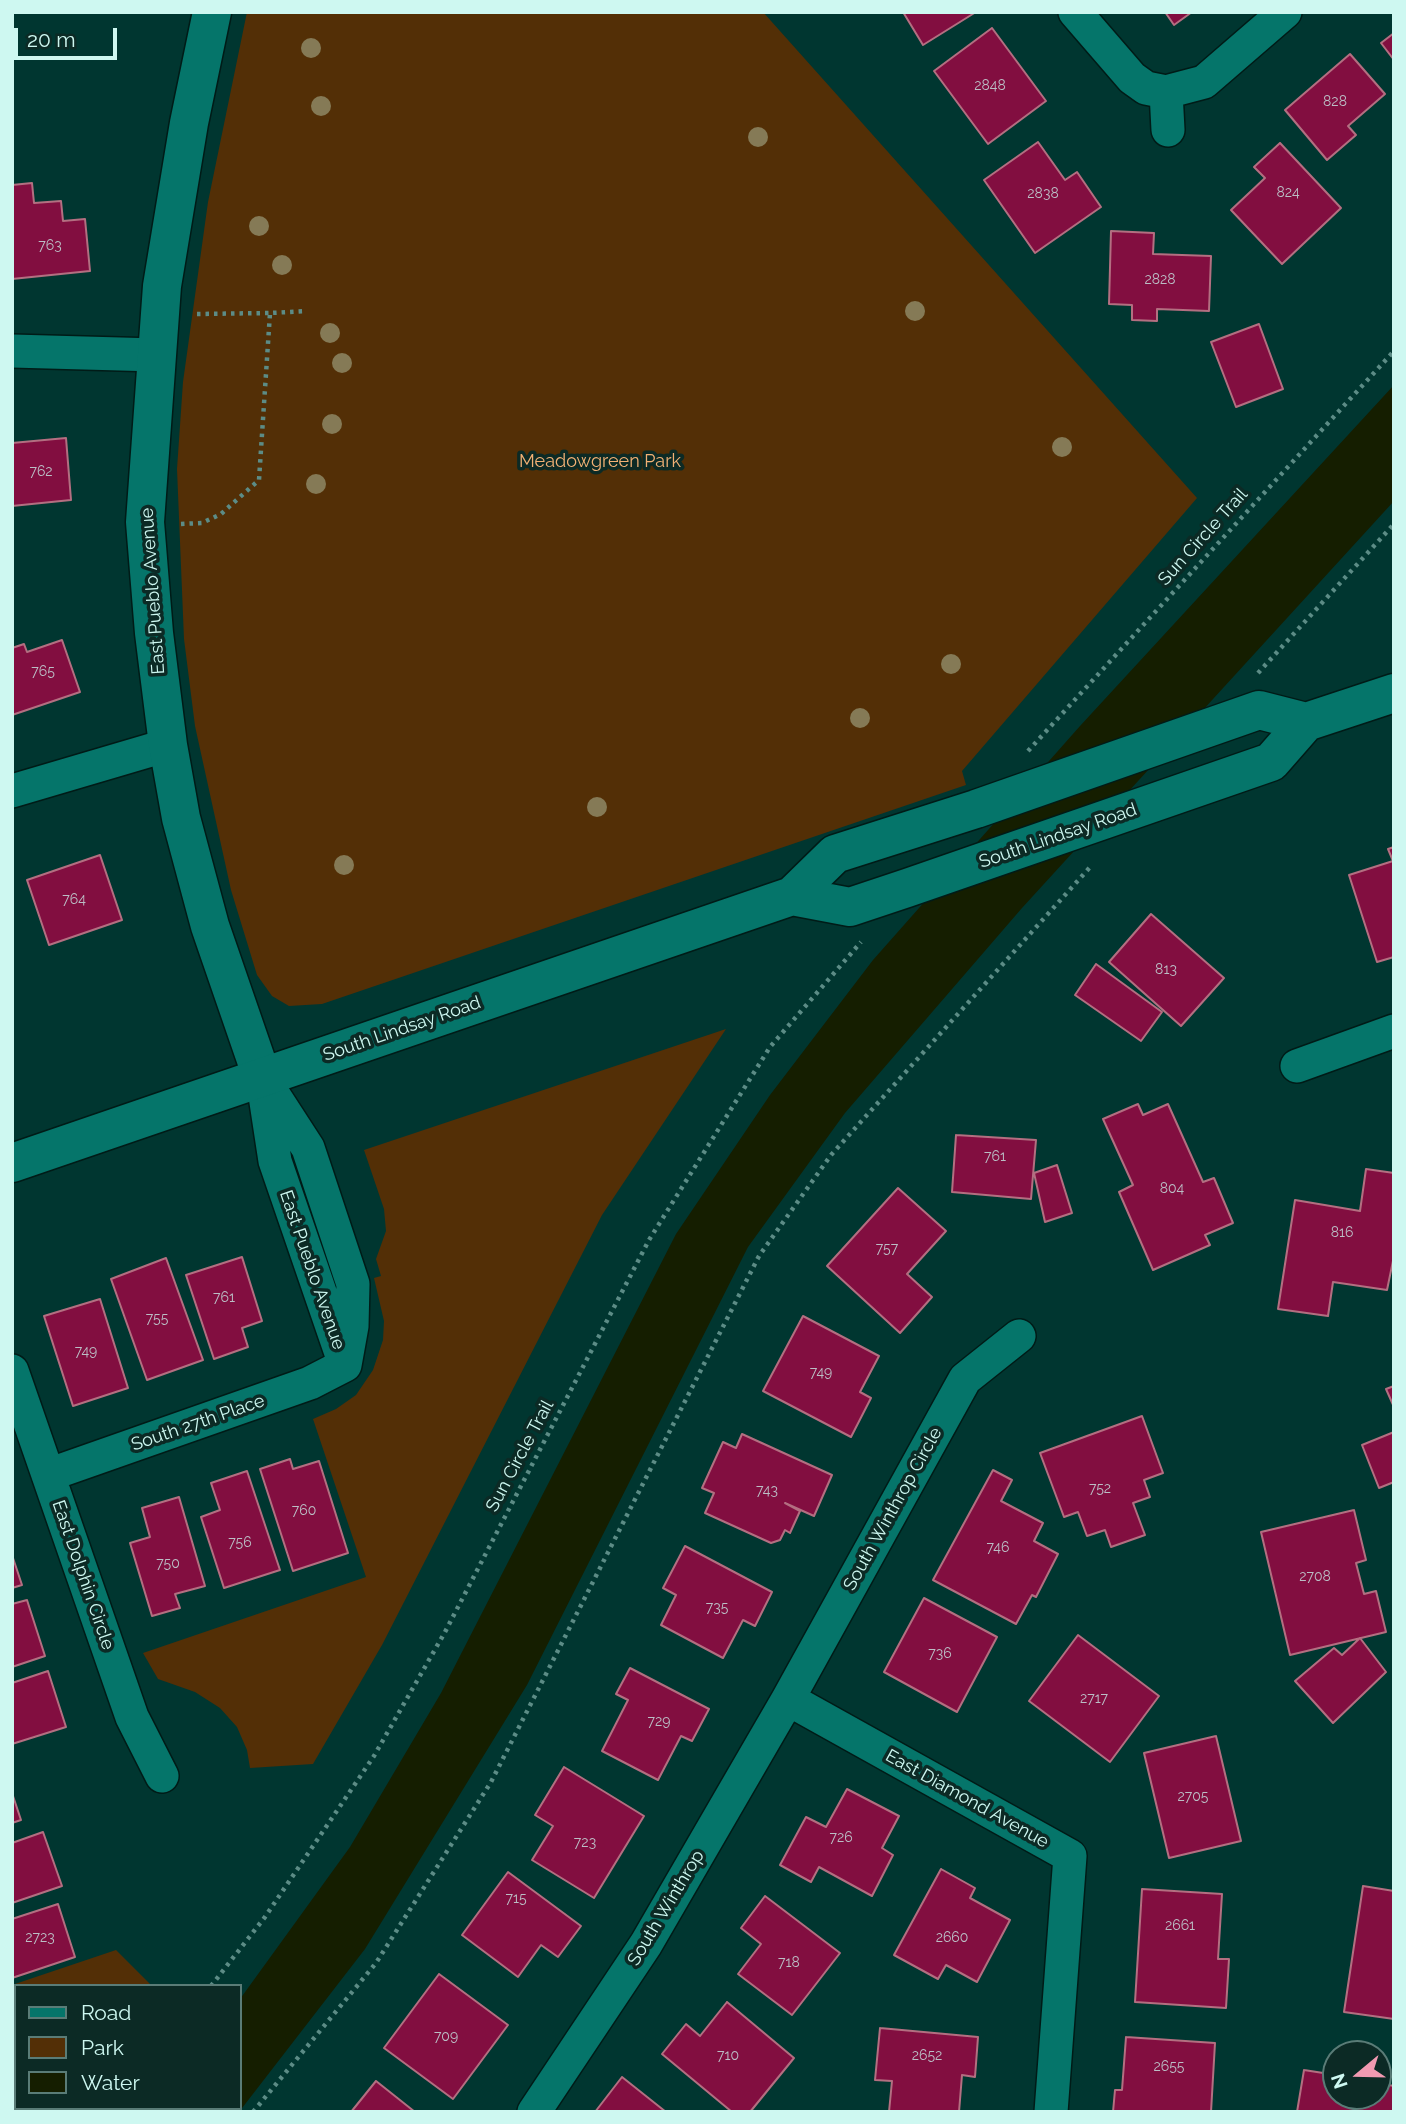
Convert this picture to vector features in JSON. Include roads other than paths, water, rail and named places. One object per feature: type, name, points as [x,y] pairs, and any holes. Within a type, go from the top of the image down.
[{"type":"main road","name":"East Pueblo Avenue","points":[[212,12],[189,123],[160,316],[145,523],[154,633],[168,745],[181,818],[210,926],[262,1077]]},
{"type":"main road","name":"South Lindsay Road","points":[[792,896],[850,907],[907,888],[1271,762],[1306,722],[1394,692]]},
{"type":"main road","name":"South Lindsay Road","points":[[12,1163],[792,896],[835,854],[976,809],[1259,710],[1306,722]]},
{"type":"street","points":[[1075,12],[1132,78],[1146,88],[1166,92],[1204,82],[1285,12]]},
{"type":"street","points":[[1166,92],[1168,130]]},
{"type":"street","points":[[12,351],[157,355]]},
{"type":"street","points":[[12,791],[168,745]]},
{"type":"street","points":[[1297,1066],[1394,1031]]},
{"type":"street","name":"East Pueblo Avenue","points":[[262,1077],[308,1148],[353,1284],[352,1326],[345,1365]]},
{"type":"street","name":"South Winthrop Circle","points":[[788,1699],[965,1379],[1019,1336]]},
{"type":"street","name":"South 27th Place","points":[[48,1475],[310,1383],[345,1365]]},
{"type":"street","name":"East Dolphin Circle","points":[[12,1371],[132,1717],[162,1776]]},
{"type":"street","name":"South Winthrop","points":[[534,2112],[646,1944],[788,1699]]},
{"type":"street","name":"East Diamond Avenue","points":[[788,1699],[1070,1856],[1051,2112]]},
{"type":"water","points":[[1394,385],[1394,501],[1022,908],[845,1113],[748,1247],[527,1685],[365,1949],[242,2108],[242,1996],[350,1847],[441,1693],[676,1234],[770,1095],[873,960],[1080,726]]},
{"type":"water","points":[[142,2110],[241,2110],[239,2112],[140,2112]]},
{"type":"park label","name":"Meadowgreen Park","points":[[600,462]]}]
